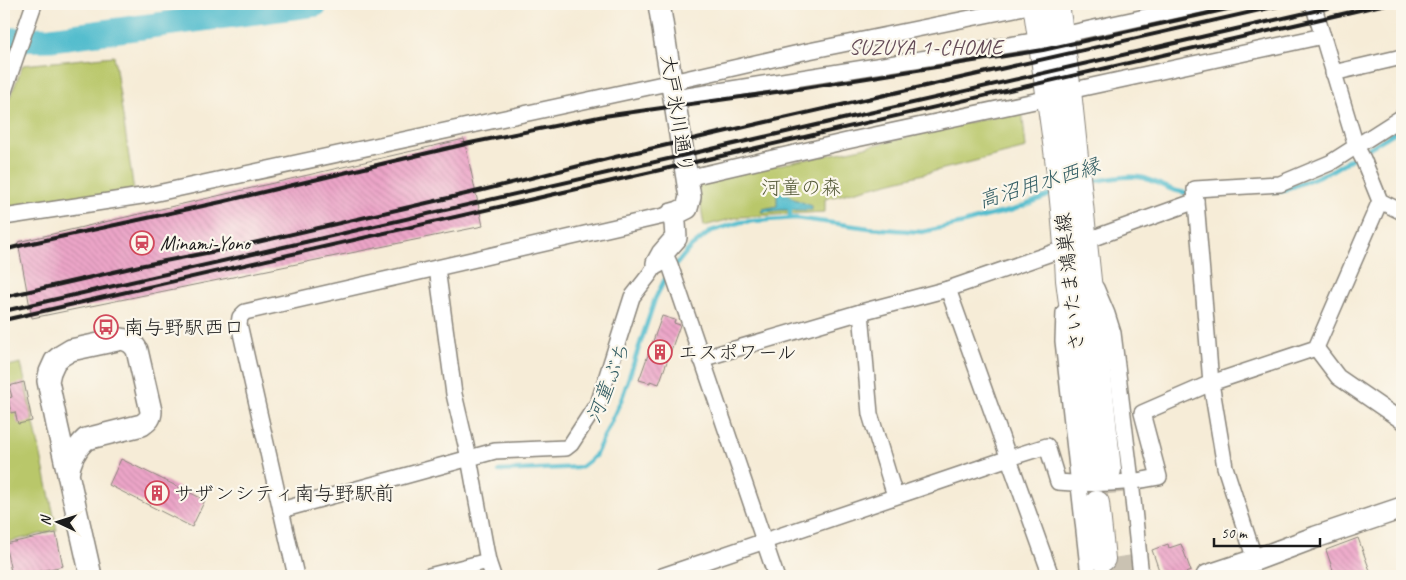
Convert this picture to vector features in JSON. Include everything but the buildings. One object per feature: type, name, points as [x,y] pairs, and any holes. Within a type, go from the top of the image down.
[{"type":"main road","name":"さいたま鴻巣線","points":[[1042,4],[1051,38],[1071,197],[1094,476]]},
{"type":"main road","points":[[1104,564],[1105,503]]},
{"type":"street","points":[[4,91],[34,4]]},
{"type":"street","name":"大戸氷川通り","points":[[659,4],[690,197],[688,205],[684,210],[672,214]]},
{"type":"street","points":[[673,90],[799,53],[1042,4]]},
{"type":"street","points":[[4,217],[148,195],[673,90],[1051,38],[1205,4]]},
{"type":"street","points":[[1313,4],[1333,73],[1360,153],[1380,201],[1402,212]]},
{"type":"street","points":[[687,178],[1323,36]]},
{"type":"street","points":[[1333,73],[1402,58]]},
{"type":"street","points":[[701,359],[861,312],[948,289],[1076,245],[1196,197],[1280,184],[1330,162],[1360,153],[1402,117]]},
{"type":"street","points":[[1196,197],[1211,383],[1225,466],[1255,560]]},
{"type":"street","points":[[662,576],[1048,446],[1058,482],[1094,476],[1131,481],[1159,477],[1142,413],[1211,383],[1316,348],[1380,201]]},
{"type":"street","points":[[296,576],[239,324],[240,317],[245,312],[672,214],[677,235],[672,244],[667,264],[776,576]]},
{"type":"street","points":[[281,510],[495,451],[566,448],[571,444],[600,401],[632,297],[650,274],[667,264]]},
{"type":"street","points":[[437,268],[454,394],[470,458],[488,561],[494,576]]},
{"type":"street","points":[[1078,275],[1062,322],[1063,341],[1094,476],[1104,564]]},
{"type":"street","points":[[1078,275],[1107,314],[1112,333],[1141,576]]},
{"type":"street","points":[[948,289],[1051,576]]},
{"type":"street","points":[[861,312],[870,414],[895,496]]},
{"type":"street","points":[[57,425],[64,433],[74,438],[86,439],[142,425],[148,421],[151,411],[134,344],[122,339],[71,350],[55,361],[48,381],[57,425],[68,475],[91,576]]},
{"type":"street","points":[[1316,348],[1338,376],[1402,421]]},
{"type":"street","points":[[68,475],[70,462],[79,445],[86,439]]},
{"type":"street","points":[[1206,576],[1402,508]]},
{"type":"street","points":[[429,576],[488,561]]},
{"type":"green space","points":[[114,56],[134,191],[4,213],[4,112],[23,65]]},
{"type":"green space","name":"河童の森","points":[[1022,110],[1026,148],[825,199],[825,212],[739,217],[704,226],[697,181],[853,150]]},
{"type":"green space","points":[[21,363],[57,530],[4,543],[4,367]]},
{"type":"water","points":[[779,192],[786,192],[794,199],[812,206],[812,210],[761,212],[763,209],[777,206],[777,194]]},
{"type":"waterway","points":[[4,40],[51,39],[316,4]]},
{"type":"waterway","name":"高沼用水西縁","points":[[1275,192],[1283,191],[1331,171],[1402,128]]},
{"type":"waterway","name":"高沼用水西縁","points":[[1086,183],[1115,178],[1138,177],[1174,190],[1192,193]]},
{"type":"waterway","name":"高沼用水西縁","points":[[674,267],[690,248],[711,231],[741,222],[795,218],[869,228],[922,232],[1013,210],[1055,193]]},
{"type":"waterway","points":[[790,210],[790,218]]},
{"type":"waterway","name":"河童ぶち","points":[[499,471],[581,467],[595,456],[622,398],[655,299],[669,274]]},
{"type":"tunnel","points":[[1109,470],[1112,502]]},
{"type":"tunnel","points":[[1119,557],[1122,576]]},
{"type":"railway","points":[[4,250],[221,202],[470,143],[604,116],[798,89],[1043,50],[1250,4]]},
{"type":"railway","points":[[4,297],[144,265],[232,248],[483,190],[615,157],[1287,4]]},
{"type":"railway","points":[[4,311],[1345,4]]},
{"type":"railway","points":[[4,320],[1386,4]]},
{"type":"place","name":"Minami-Yono","points":[[142,243]]},
{"type":"place","name":"南与野駅西口","points":[[106,327]]},
{"type":"place","name":"エスポワール","points":[[660,352]]},
{"type":"place","name":"サザンシティ南与野駅前","points":[[157,493]]},
{"type":"district","name":"SUZUYA 1-CHOME","points":[[926,47]]}]
